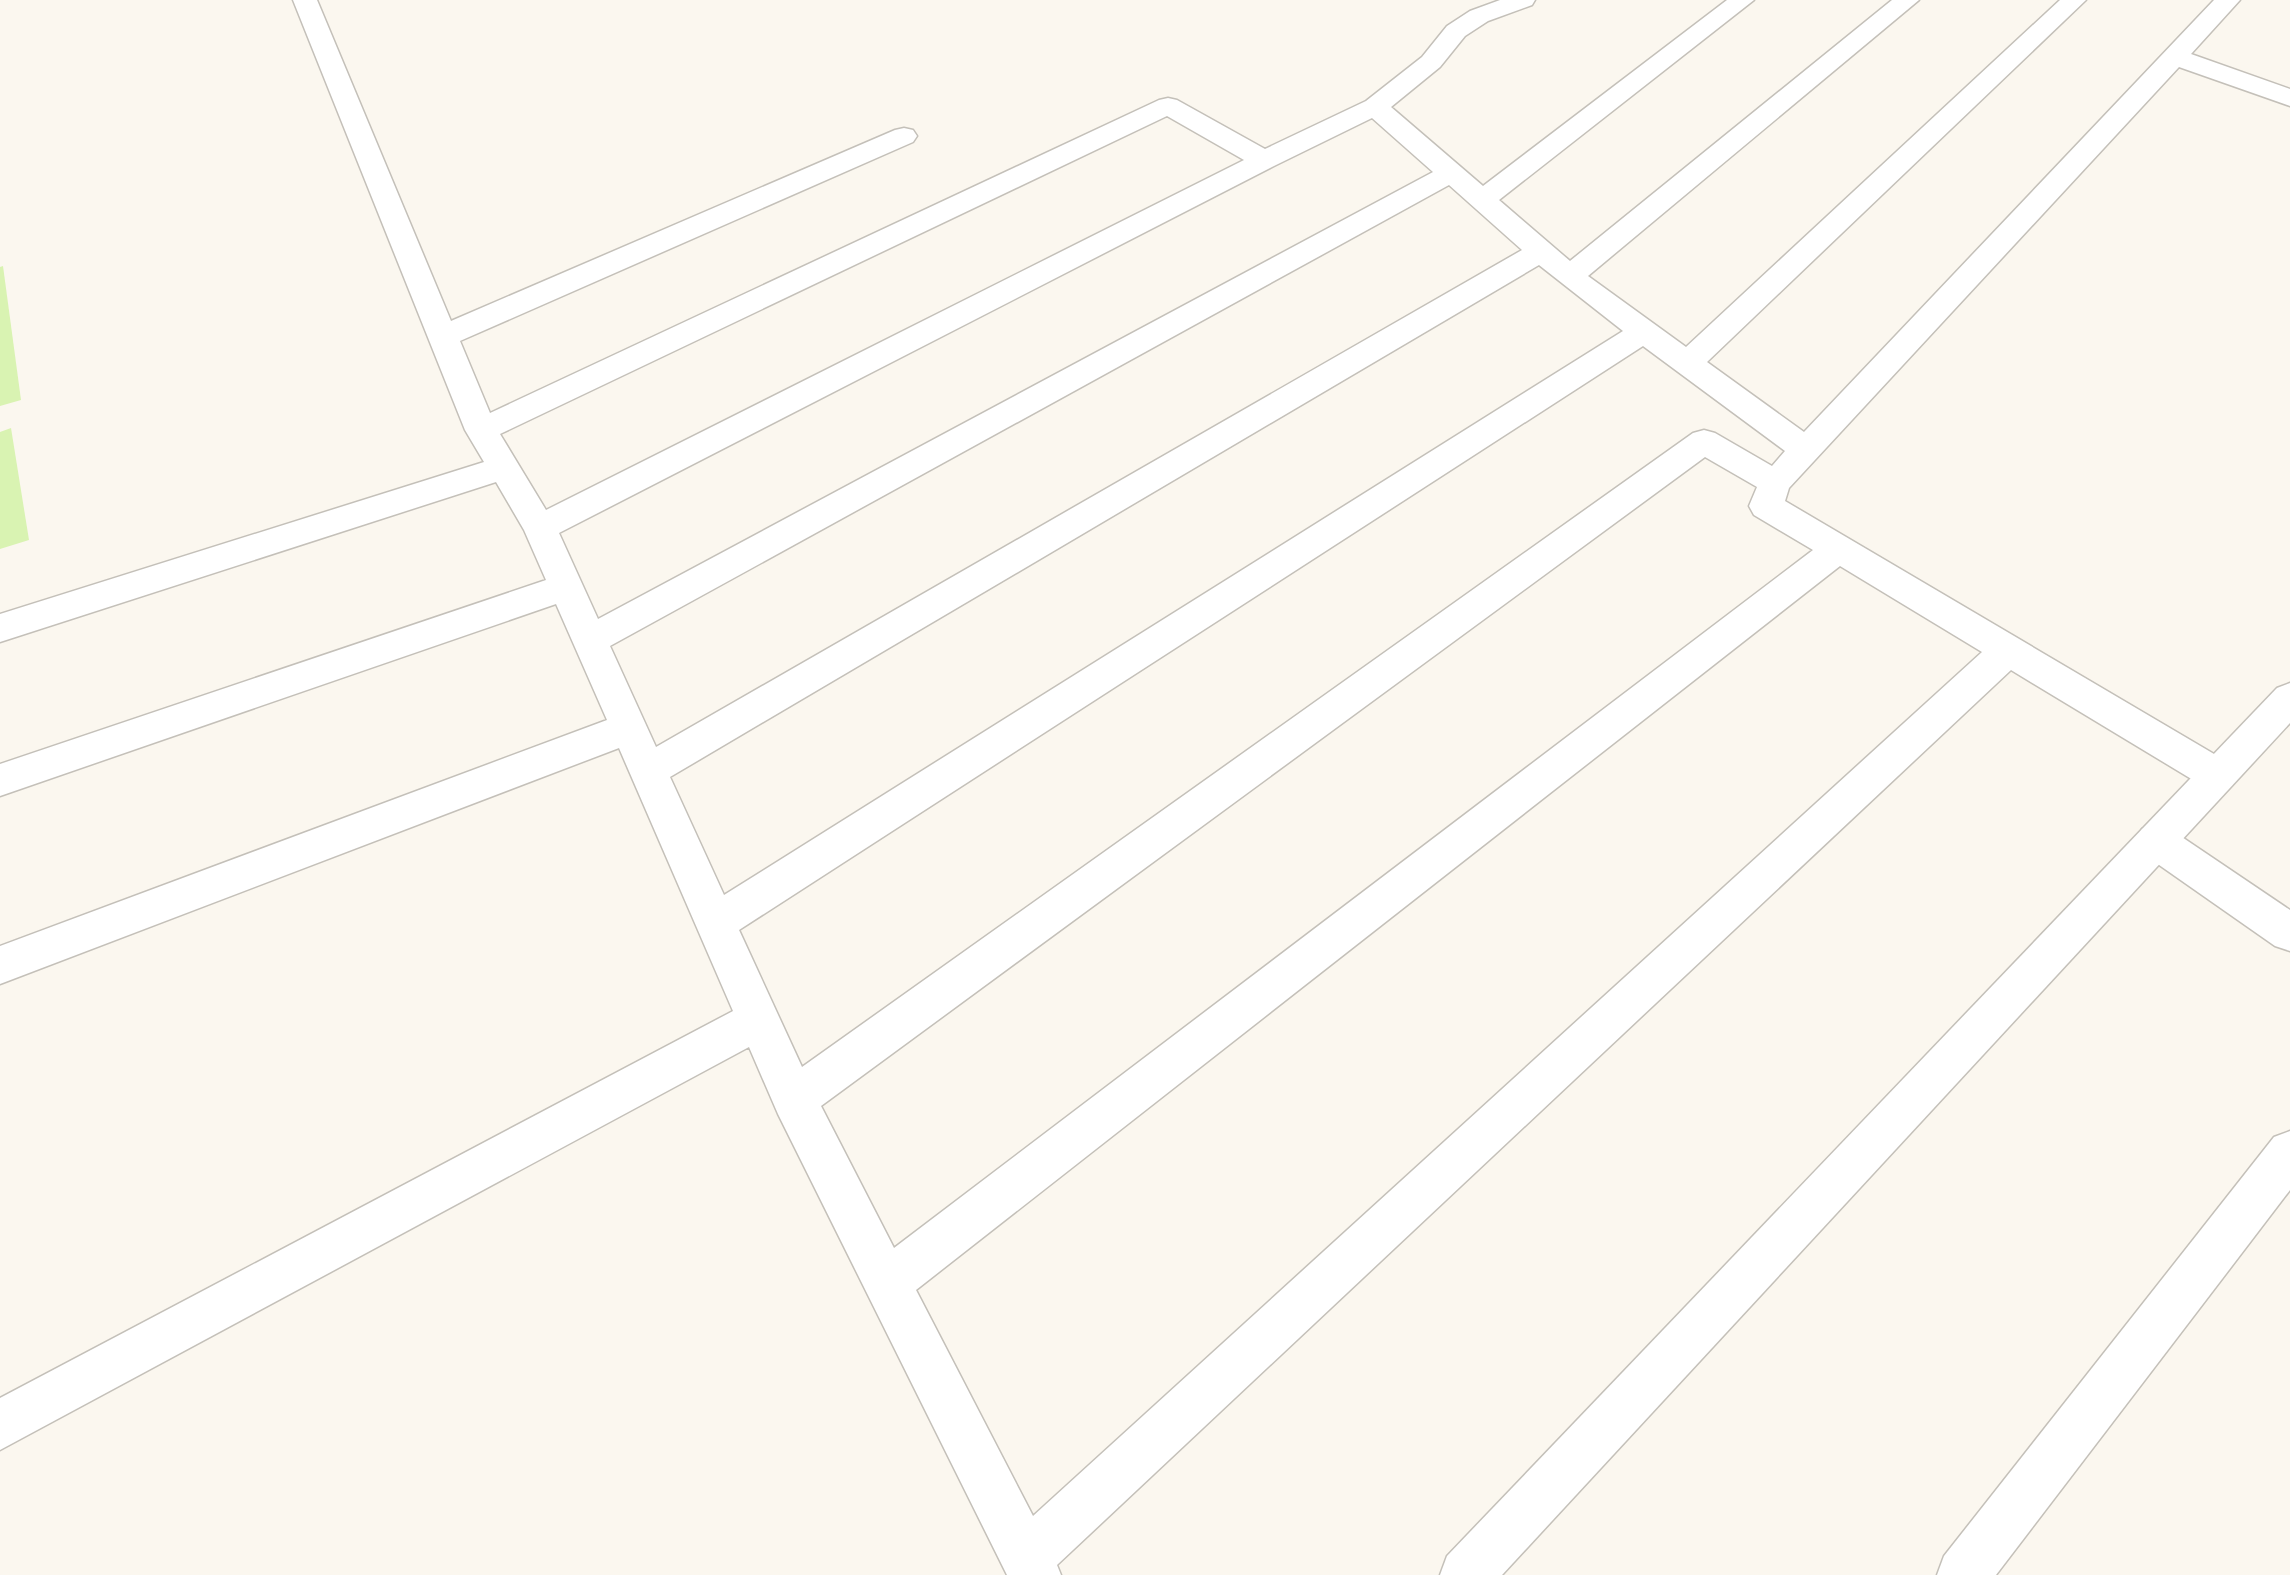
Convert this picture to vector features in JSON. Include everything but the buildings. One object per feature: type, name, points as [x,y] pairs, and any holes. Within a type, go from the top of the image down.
[{"type":"street","points":[[305,0],[481,430],[540,527],[794,1099],[1031,1567],[2008,650]]},
{"type":"street","points":[[540,527],[1264,160],[1374,107],[1431,62],[1456,31],[1479,16],[1523,0]]},
{"type":"street","points":[[1482,200],[1742,0]]},
{"type":"street","points":[[1570,276],[1907,0]]},
{"type":"street","points":[[1688,363],[2074,0]]},
{"type":"street","points":[[2217,775],[1766,506],[1775,483],[2228,0]]},
{"type":"street","points":[[2175,57],[2290,98]]},
{"type":"street","points":[[481,430],[1168,106],[1264,160]]},
{"type":"street","points":[[1374,107],[1570,276],[1806,450]]},
{"type":"street","points":[[443,336],[904,136]]},
{"type":"street","points":[[590,640],[1451,173]]},
{"type":"street","points":[[648,771],[1541,251]]},
{"type":"street","points":[[715,923],[1644,331]]},
{"type":"street","points":[[794,1099],[1704,441],[1775,483]]},
{"type":"street","points":[[0,628],[502,468]]},
{"type":"street","points":[[887,1283],[1838,549]]},
{"type":"street","points":[[0,780],[566,587]]},
{"type":"street","points":[[1466,1575],[2290,698]]},
{"type":"street","points":[[0,965],[629,728]]},
{"type":"street","points":[[2156,841],[2290,933]]},
{"type":"street","points":[[0,1426],[759,1020]]},
{"type":"street","points":[[1963,1575],[2290,1153]]},
{"type":"green space","points":[[3,266],[21,400],[0,406],[0,267]]},
{"type":"green space","points":[[11,428],[29,540],[0,549],[0,432]]}]
